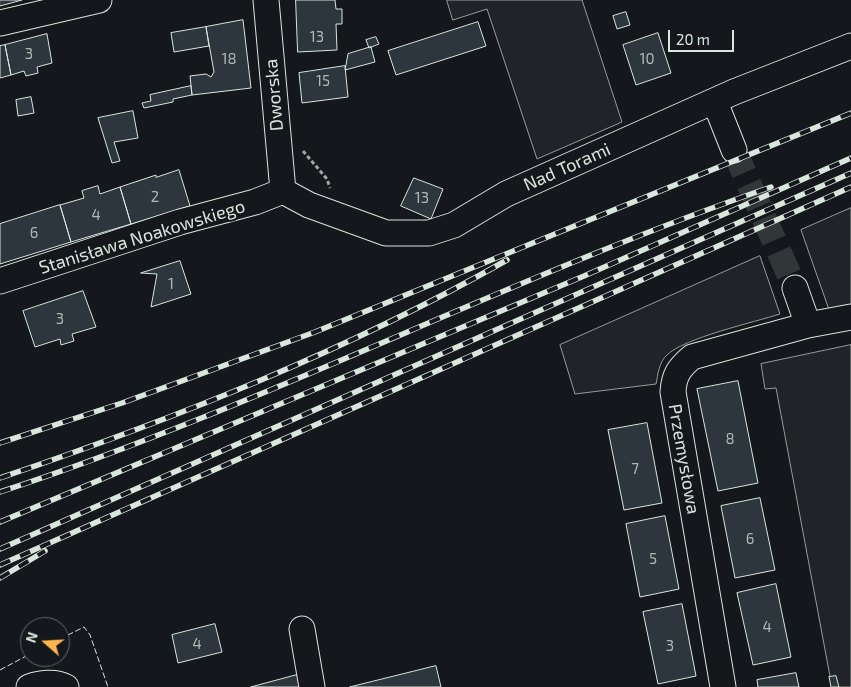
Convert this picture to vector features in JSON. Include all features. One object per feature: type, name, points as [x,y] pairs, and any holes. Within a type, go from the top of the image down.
[{"type":"street","points":[[0,24],[100,0]]},
{"type":"street","name":"Dworska","points":[[266,0],[283,191]]},
{"type":"street","name":"Nad Torami","points":[[283,191],[310,205],[386,232],[429,233],[454,225],[506,194],[716,102],[851,46]]},
{"type":"street","points":[[716,102],[734,150]]},
{"type":"street","name":"Stanisława Noakowskiego","points":[[0,281],[180,222],[255,202],[283,191]]},
{"type":"street","points":[[795,288],[808,325],[851,317]]},
{"type":"street","name":"Przemysłowa","points":[[723,687],[673,392],[674,377],[681,366],[692,357],[808,325]]},
{"type":"street","points":[[302,629],[312,687]]},
{"type":"street","points":[[29,687],[37,683],[62,684],[66,687]]},
{"type":"shaded area","points":[[447,0],[582,0],[622,122],[537,159],[487,9],[453,20]]},
{"type":"shaded area","points":[[851,208],[851,317],[833,321],[801,230]]},
{"type":"shaded area","points":[[760,256],[780,314],[704,337],[676,349],[662,361],[656,384],[575,394],[560,345]]},
{"type":"shaded area","points":[[851,345],[851,687],[832,687],[776,388],[765,389],[761,364]]},
{"type":"building","points":[[0,0],[22,0],[0,6]]},
{"type":"building","points":[[296,0],[335,0],[336,9],[342,9],[342,24],[336,24],[337,50],[298,52]]},
{"type":"building","points":[[626,12],[630,25],[617,29],[613,16]]},
{"type":"building","points":[[243,20],[251,88],[192,95],[190,76],[206,74],[211,77],[214,72],[206,27]]},
{"type":"building","points":[[478,22],[486,46],[396,75],[388,51]]},
{"type":"building","points":[[206,27],[209,46],[174,52],[171,33]]},
{"type":"building","points":[[658,33],[671,73],[636,85],[623,45]]},
{"type":"building","points":[[47,34],[52,63],[37,67],[38,73],[26,76],[24,71],[11,75],[5,45]]},
{"type":"building","points":[[376,37],[379,44],[369,48],[366,40]]},
{"type":"building","points":[[5,45],[11,75],[0,78],[0,46]]},
{"type":"building","points":[[371,47],[375,62],[345,70],[348,54]]},
{"type":"building","points":[[345,66],[348,97],[302,103],[299,73]]},
{"type":"building","points":[[191,86],[192,95],[173,99],[173,102],[144,108],[142,103],[151,101],[150,95]]},
{"type":"building","points":[[31,97],[34,113],[18,116],[16,100]]},
{"type":"building","points":[[133,111],[138,138],[114,142],[120,161],[112,163],[98,118]]},
{"type":"building","points":[[179,170],[190,206],[131,224],[120,187],[156,175],[156,177]]},
{"type":"building","points":[[414,178],[443,189],[431,219],[401,206]]},
{"type":"building","points":[[98,186],[100,194],[120,187],[131,224],[71,242],[60,205],[84,198],[82,191]]},
{"type":"building","points":[[60,205],[71,242],[0,264],[0,224]]},
{"type":"building","points":[[180,261],[191,294],[151,307],[157,274],[141,273]]},
{"type":"building","points":[[83,291],[96,327],[72,334],[74,341],[61,345],[60,339],[35,347],[23,311]]},
{"type":"building","points":[[738,381],[758,483],[718,491],[697,389]]},
{"type":"building","points":[[647,423],[662,503],[624,510],[608,430]]},
{"type":"building","points":[[760,498],[775,570],[735,578],[721,506]]},
{"type":"building","points":[[665,516],[679,589],[640,597],[626,524]]},
{"type":"building","points":[[776,584],[791,657],[753,665],[737,593]]},
{"type":"building","points":[[682,604],[696,676],[658,684],[643,612]]},
{"type":"building","points":[[215,624],[222,652],[178,663],[172,635]]},
{"type":"building","points":[[436,666],[441,687],[350,687]]},
{"type":"building","points":[[796,673],[799,687],[758,687],[757,680]]},
{"type":"building","points":[[297,675],[300,687],[251,687]]},
{"type":"building","points":[[836,676],[839,687],[831,687],[829,677]]},
{"type":"tunnel","points":[[734,150],[795,288]]},
{"type":"railway","points":[[0,443],[122,403],[315,332],[851,113]]},
{"type":"railway","points":[[0,522],[584,276],[851,158]]},
{"type":"railway","points":[[0,549],[851,173]]},
{"type":"railway","points":[[0,492],[98,458],[195,421],[577,261],[674,222],[771,187]]},
{"type":"railway","points":[[0,565],[851,187]]},
{"type":"railway","points":[[0,478],[130,432],[259,381],[385,324],[507,260]]},
{"type":"railway","points":[[0,578],[45,551]]},
{"type":"fence","points":[[70,634],[84,627],[90,635],[108,687]]},
{"type":"fence","points":[[0,670],[20,659]]}]
